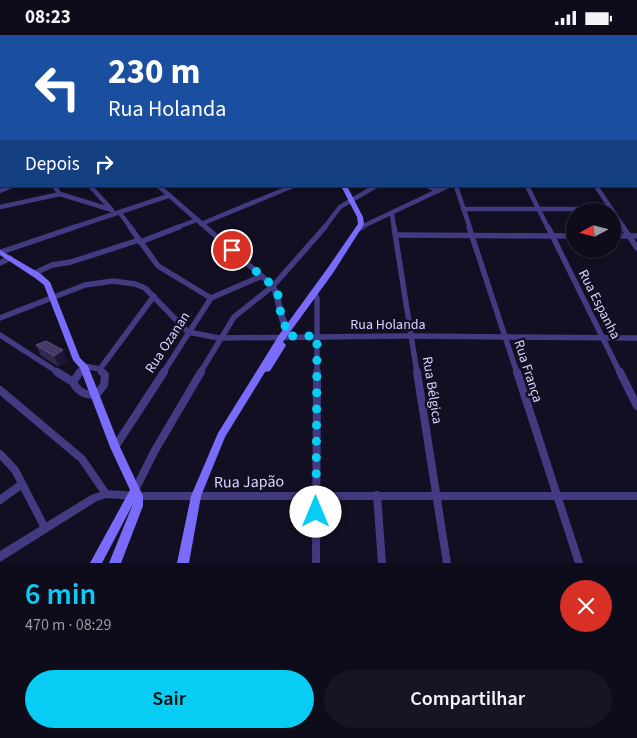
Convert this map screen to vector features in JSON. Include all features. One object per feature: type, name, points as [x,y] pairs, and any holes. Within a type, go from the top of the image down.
[{"type":"main road","points":[[183,563],[196,496],[222,437],[287,333],[359,227],[360,217],[345,187]]},
{"type":"main road","points":[[1,252],[35,273],[47,284],[72,343],[77,360],[83,366],[96,395],[135,494],[138,506],[115,563]]},
{"type":"main road","points":[[96,563],[135,494]]},
{"type":"street","points":[[55,187],[60,193]]},
{"type":"street","points":[[91,187],[112,210]]},
{"type":"street","points":[[159,187],[273,286],[278,295],[282,322],[287,333]]},
{"type":"street","points":[[35,273],[52,265],[71,262],[199,222],[290,187]]},
{"type":"street","points":[[135,494],[154,452],[219,338],[234,317],[273,286],[331,220],[338,209],[374,187]]},
{"type":"street","points":[[430,187],[438,191]]},
{"type":"street","points":[[359,227],[391,217],[446,187]]},
{"type":"street","name":"Rua França","points":[[456,187],[579,563]]},
{"type":"street","name":"Rua Espanha","points":[[528,187],[637,405]]},
{"type":"street","points":[[597,187],[608,203]]},
{"type":"street","points":[[0,207],[60,193],[120,213],[158,266],[211,298],[262,276]]},
{"type":"street","points":[[1,252],[168,196]]},
{"type":"street","points":[[463,209],[566,209]]},
{"type":"street","name":"Rua Bélgica","points":[[391,217],[396,235],[447,563]]},
{"type":"street","points":[[621,223],[637,248]]},
{"type":"street","points":[[396,235],[566,236]]},
{"type":"street","points":[[621,236],[637,236]]},
{"type":"street","points":[[0,263],[10,258]]},
{"type":"street","points":[[0,318],[91,283],[113,281],[135,284],[154,296],[188,332]]},
{"type":"street","points":[[315,294],[317,336],[316,563]]},
{"type":"street","points":[[100,369],[154,296]]},
{"type":"street","name":"Rua Ozanan","points":[[115,447],[211,298]]},
{"type":"street","name":"Rua Holanda","points":[[188,332],[219,338],[287,333],[317,336],[637,339]]},
{"type":"street","points":[[0,335],[73,381],[76,388],[82,393],[96,395],[106,381],[105,375],[100,369],[83,366],[73,381]]},
{"type":"street","points":[[0,390],[82,459],[106,494]]},
{"type":"street","points":[[0,454],[12,467],[45,528]]},
{"type":"street","points":[[0,500],[22,484]]},
{"type":"street","name":"Rua Japão","points":[[0,557],[86,502],[106,494],[196,496],[637,496]]},
{"type":"street","points":[[376,495],[382,563]]},
{"type":"building","points":[[46,341],[63,350],[54,356],[36,345]]},
{"type":"route","points":[[232,250],[276,290],[282,322],[290,333],[288,336],[317,336],[316,512]]}]
